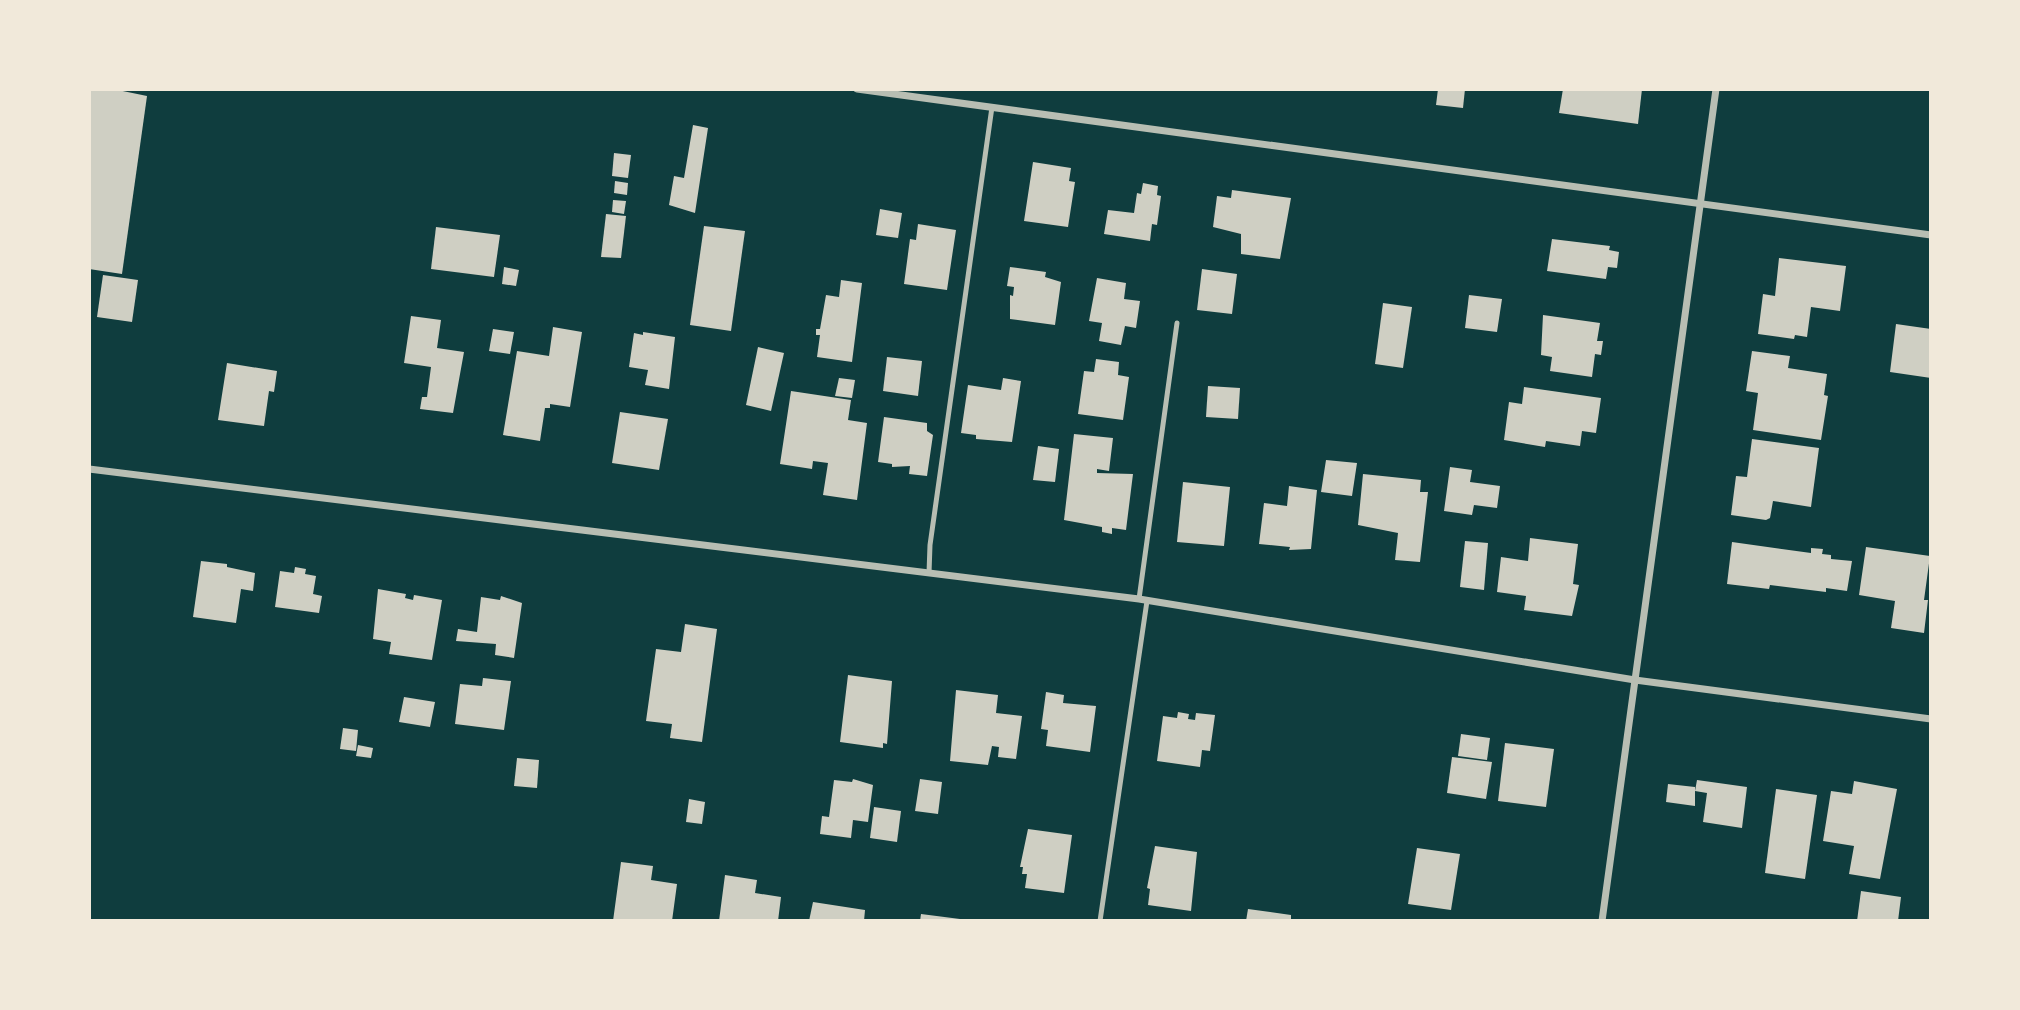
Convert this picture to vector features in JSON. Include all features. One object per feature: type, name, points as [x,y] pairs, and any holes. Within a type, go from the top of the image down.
[{"type":"street","points":[[857,89],[1931,235]]},
{"type":"street","points":[[1602,921],[1716,89]]},
{"type":"street","points":[[89,469],[1143,600],[1635,680],[1931,719]]},
{"type":"lane","points":[[929,573],[930,545],[992,107]]},
{"type":"lane","points":[[1100,921],[1177,323]]},
{"type":"building","points":[[89,89],[113,89],[147,96],[122,274],[89,269]]},
{"type":"building","points":[[1438,89],[1465,89],[1463,108],[1436,105]]},
{"type":"building","points":[[1563,89],[1642,89],[1638,124],[1559,113]]},
{"type":"building","points":[[693,125],[708,128],[695,213],[669,205],[674,176],[684,178]]},
{"type":"building","points":[[614,153],[631,155],[628,178],[612,176]]},
{"type":"building","points":[[1033,162],[1071,168],[1069,181],[1075,182],[1068,227],[1024,221]]},
{"type":"building","points":[[615,181],[628,183],[627,195],[614,193]]},
{"type":"building","points":[[1143,183],[1158,186],[1157,195],[1161,196],[1157,225],[1152,224],[1150,241],[1104,234],[1108,210],[1134,213],[1137,193],[1141,194]]},
{"type":"building","points":[[1232,190],[1291,198],[1280,259],[1241,254],[1241,234],[1213,227],[1217,196],[1231,198]]},
{"type":"building","points":[[613,200],[626,201],[624,214],[612,212]]},
{"type":"building","points":[[880,209],[902,213],[898,238],[876,235]]},
{"type":"building","points":[[606,214],[626,216],[621,258],[601,257]]},
{"type":"building","points":[[918,224],[956,230],[947,290],[904,284],[910,239],[916,240]]},
{"type":"building","points":[[704,226],[745,231],[731,331],[690,325]]},
{"type":"building","points":[[436,227],[500,235],[494,277],[431,269]]},
{"type":"building","points":[[1552,239],[1610,246],[1609,250],[1619,252],[1617,268],[1608,267],[1606,279],[1547,271]]},
{"type":"building","points":[[1779,258],[1846,266],[1840,311],[1811,307],[1807,337],[1795,335],[1794,339],[1758,334],[1763,294],[1775,296]]},
{"type":"building","points":[[504,267],[519,270],[516,286],[502,284]]},
{"type":"building","points":[[1010,267],[1046,272],[1045,277],[1061,282],[1055,325],[1010,319],[1010,295],[1013,296],[1014,287],[1007,286]]},
{"type":"building","points":[[1202,269],[1237,274],[1232,314],[1197,310]]},
{"type":"building","points":[[103,275],[138,280],[132,322],[97,317]]},
{"type":"building","points":[[1097,278],[1126,283],[1124,299],[1140,301],[1136,328],[1125,326],[1121,345],[1099,341],[1102,323],[1089,321]]},
{"type":"building","points":[[841,280],[862,283],[852,362],[817,357],[820,335],[816,335],[816,329],[820,329],[826,295],[839,297]]},
{"type":"building","points":[[1469,295],[1502,299],[1497,332],[1465,328]]},
{"type":"building","points":[[1383,303],[1412,307],[1403,368],[1375,364]]},
{"type":"building","points":[[1543,315],[1600,323],[1597,341],[1603,341],[1601,355],[1595,354],[1592,377],[1550,371],[1552,357],[1541,355]]},
{"type":"building","points":[[411,316],[441,320],[437,348],[464,352],[453,413],[420,409],[422,397],[427,397],[431,367],[404,363]]},
{"type":"building","points":[[1896,324],[1931,329],[1931,378],[1890,372]]},
{"type":"building","points":[[553,327],[582,332],[570,407],[550,404],[550,408],[545,408],[540,441],[503,435],[517,351],[549,356]]},
{"type":"building","points":[[493,329],[514,332],[510,354],[489,351]]},
{"type":"building","points":[[643,332],[675,337],[669,389],[645,385],[648,370],[629,367],[634,333],[643,335]]},
{"type":"building","points":[[758,347],[784,353],[771,411],[746,405]]},
{"type":"building","points":[[1752,351],[1790,356],[1788,368],[1827,374],[1824,395],[1828,396],[1821,440],[1753,430],[1758,393],[1746,391]]},
{"type":"building","points":[[887,357],[922,361],[918,396],[883,391]]},
{"type":"building","points":[[1096,359],[1119,362],[1118,375],[1129,377],[1123,420],[1078,414],[1084,371],[1094,372]]},
{"type":"building","points":[[227,363],[277,371],[274,392],[269,391],[264,426],[218,420]]},
{"type":"building","points":[[839,378],[855,380],[852,398],[835,396]]},
{"type":"building","points":[[1003,378],[1021,381],[1012,442],[976,439],[976,435],[961,433],[968,385],[1001,390]]},
{"type":"building","points":[[1208,386],[1240,388],[1238,419],[1206,417]]},
{"type":"building","points":[[1524,387],[1601,398],[1596,433],[1582,431],[1580,446],[1546,441],[1545,447],[1504,440],[1509,402],[1522,404]]},
{"type":"building","points":[[791,391],[851,400],[848,420],[867,423],[857,500],[823,495],[828,463],[813,461],[812,469],[780,464]]},
{"type":"building","points":[[620,412],[668,419],[659,470],[612,463]]},
{"type":"building","points":[[884,417],[927,423],[927,431],[933,435],[927,476],[909,474],[910,466],[892,467],[892,464],[878,462]]},
{"type":"building","points":[[1074,434],[1113,438],[1109,471],[1097,469],[1097,473],[1133,474],[1126,530],[1112,528],[1112,534],[1102,532],[1102,527],[1064,520]]},
{"type":"building","points":[[1752,439],[1819,448],[1811,507],[1773,501],[1770,518],[1766,520],[1731,515],[1736,476],[1747,477]]},
{"type":"building","points":[[1038,446],[1059,449],[1055,482],[1033,480]]},
{"type":"building","points":[[1326,460],[1357,463],[1352,496],[1321,492]]},
{"type":"building","points":[[1450,467],[1472,470],[1470,482],[1500,486],[1497,508],[1474,505],[1472,515],[1444,511]]},
{"type":"building","points":[[1363,474],[1421,480],[1420,492],[1428,492],[1420,562],[1395,560],[1398,533],[1358,525]]},
{"type":"building","points":[[1183,482],[1230,487],[1224,546],[1177,542]]},
{"type":"building","points":[[1289,486],[1317,490],[1311,549],[1289,550],[1290,547],[1259,544],[1264,503],[1287,506]]},
{"type":"building","points":[[1530,538],[1578,544],[1573,584],[1579,585],[1572,616],[1524,610],[1526,596],[1497,592],[1501,557],[1528,561]]},
{"type":"building","points":[[1465,541],[1488,543],[1484,590],[1460,587]]},
{"type":"building","points":[[1732,542],[1811,553],[1811,548],[1823,549],[1822,554],[1831,555],[1831,559],[1852,561],[1847,591],[1826,588],[1826,592],[1770,585],[1769,589],[1727,584]]},
{"type":"building","points":[[1866,547],[1930,556],[1924,600],[1928,600],[1924,633],[1891,628],[1895,601],[1859,595]]},
{"type":"building","points":[[201,561],[227,564],[227,567],[255,573],[253,591],[241,589],[236,623],[193,617]]},
{"type":"building","points":[[295,567],[306,569],[305,574],[316,576],[313,594],[322,596],[319,613],[275,607],[280,571],[294,573]]},
{"type":"building","points":[[378,589],[406,594],[405,598],[413,600],[414,595],[442,600],[432,660],[389,654],[391,642],[373,639]]},
{"type":"building","points":[[501,596],[522,603],[514,658],[495,655],[496,644],[456,641],[458,629],[477,632],[481,597],[500,600]]},
{"type":"building","points":[[685,624],[717,629],[702,742],[670,738],[672,724],[646,721],[656,649],[681,652]]},
{"type":"building","points":[[848,675],[892,681],[887,744],[883,743],[883,748],[840,742]]},
{"type":"building","points":[[483,678],[511,681],[504,730],[455,724],[460,684],[482,686]]},
{"type":"building","points":[[956,690],[998,695],[996,713],[1022,716],[1016,759],[998,757],[999,747],[992,746],[988,765],[950,761]]},
{"type":"building","points":[[1046,692],[1064,695],[1063,703],[1096,706],[1090,752],[1046,746],[1048,730],[1041,729]]},
{"type":"building","points":[[404,697],[435,702],[430,727],[399,722]]},
{"type":"building","points":[[1178,712],[1189,714],[1188,719],[1195,720],[1196,713],[1215,715],[1210,751],[1202,750],[1200,767],[1157,761],[1163,716],[1177,718]]},
{"type":"building","points":[[343,728],[358,730],[356,751],[340,749]]},
{"type":"building","points":[[1461,734],[1490,738],[1487,760],[1458,756]]},
{"type":"building","points":[[1505,743],[1554,749],[1546,807],[1498,801]]},
{"type":"building","points":[[358,745],[373,748],[371,758],[356,756]]},
{"type":"building","points":[[1452,757],[1492,762],[1486,799],[1447,793]]},
{"type":"building","points":[[517,758],[539,760],[537,788],[514,786]]},
{"type":"building","points":[[853,779],[873,785],[868,822],[853,820],[851,838],[820,834],[822,816],[829,817],[834,780],[852,782]]},
{"type":"building","points":[[920,779],[942,782],[938,814],[915,811]]},
{"type":"building","points":[[1697,780],[1747,787],[1742,828],[1703,822],[1707,793],[1695,791]]},
{"type":"building","points":[[1854,781],[1897,789],[1880,879],[1849,874],[1854,846],[1823,841],[1831,791],[1852,794]]},
{"type":"building","points":[[1668,784],[1695,787],[1695,806],[1666,802]]},
{"type":"building","points":[[1776,789],[1817,795],[1805,879],[1765,873]]},
{"type":"building","points":[[689,799],[705,802],[702,824],[686,822]]},
{"type":"building","points":[[874,807],[901,811],[897,842],[870,838]]},
{"type":"building","points":[[1028,829],[1072,835],[1064,893],[1025,888],[1027,874],[1022,874],[1023,867],[1020,867]]},
{"type":"building","points":[[1155,846],[1197,852],[1191,911],[1148,905],[1150,889],[1147,888]]},
{"type":"building","points":[[1417,848],[1460,854],[1451,910],[1408,904]]},
{"type":"building","points":[[621,862],[653,866],[651,880],[677,884],[672,921],[613,921]]},
{"type":"building","points":[[725,875],[757,880],[755,893],[781,897],[778,921],[719,921]]},
{"type":"building","points":[[1861,891],[1901,897],[1898,921],[1857,921]]},
{"type":"building","points":[[813,902],[865,910],[864,921],[809,921]]},
{"type":"building","points":[[1248,909],[1291,915],[1291,921],[1246,921]]},
{"type":"building","points":[[921,914],[960,919],[960,921],[920,921]]}]
